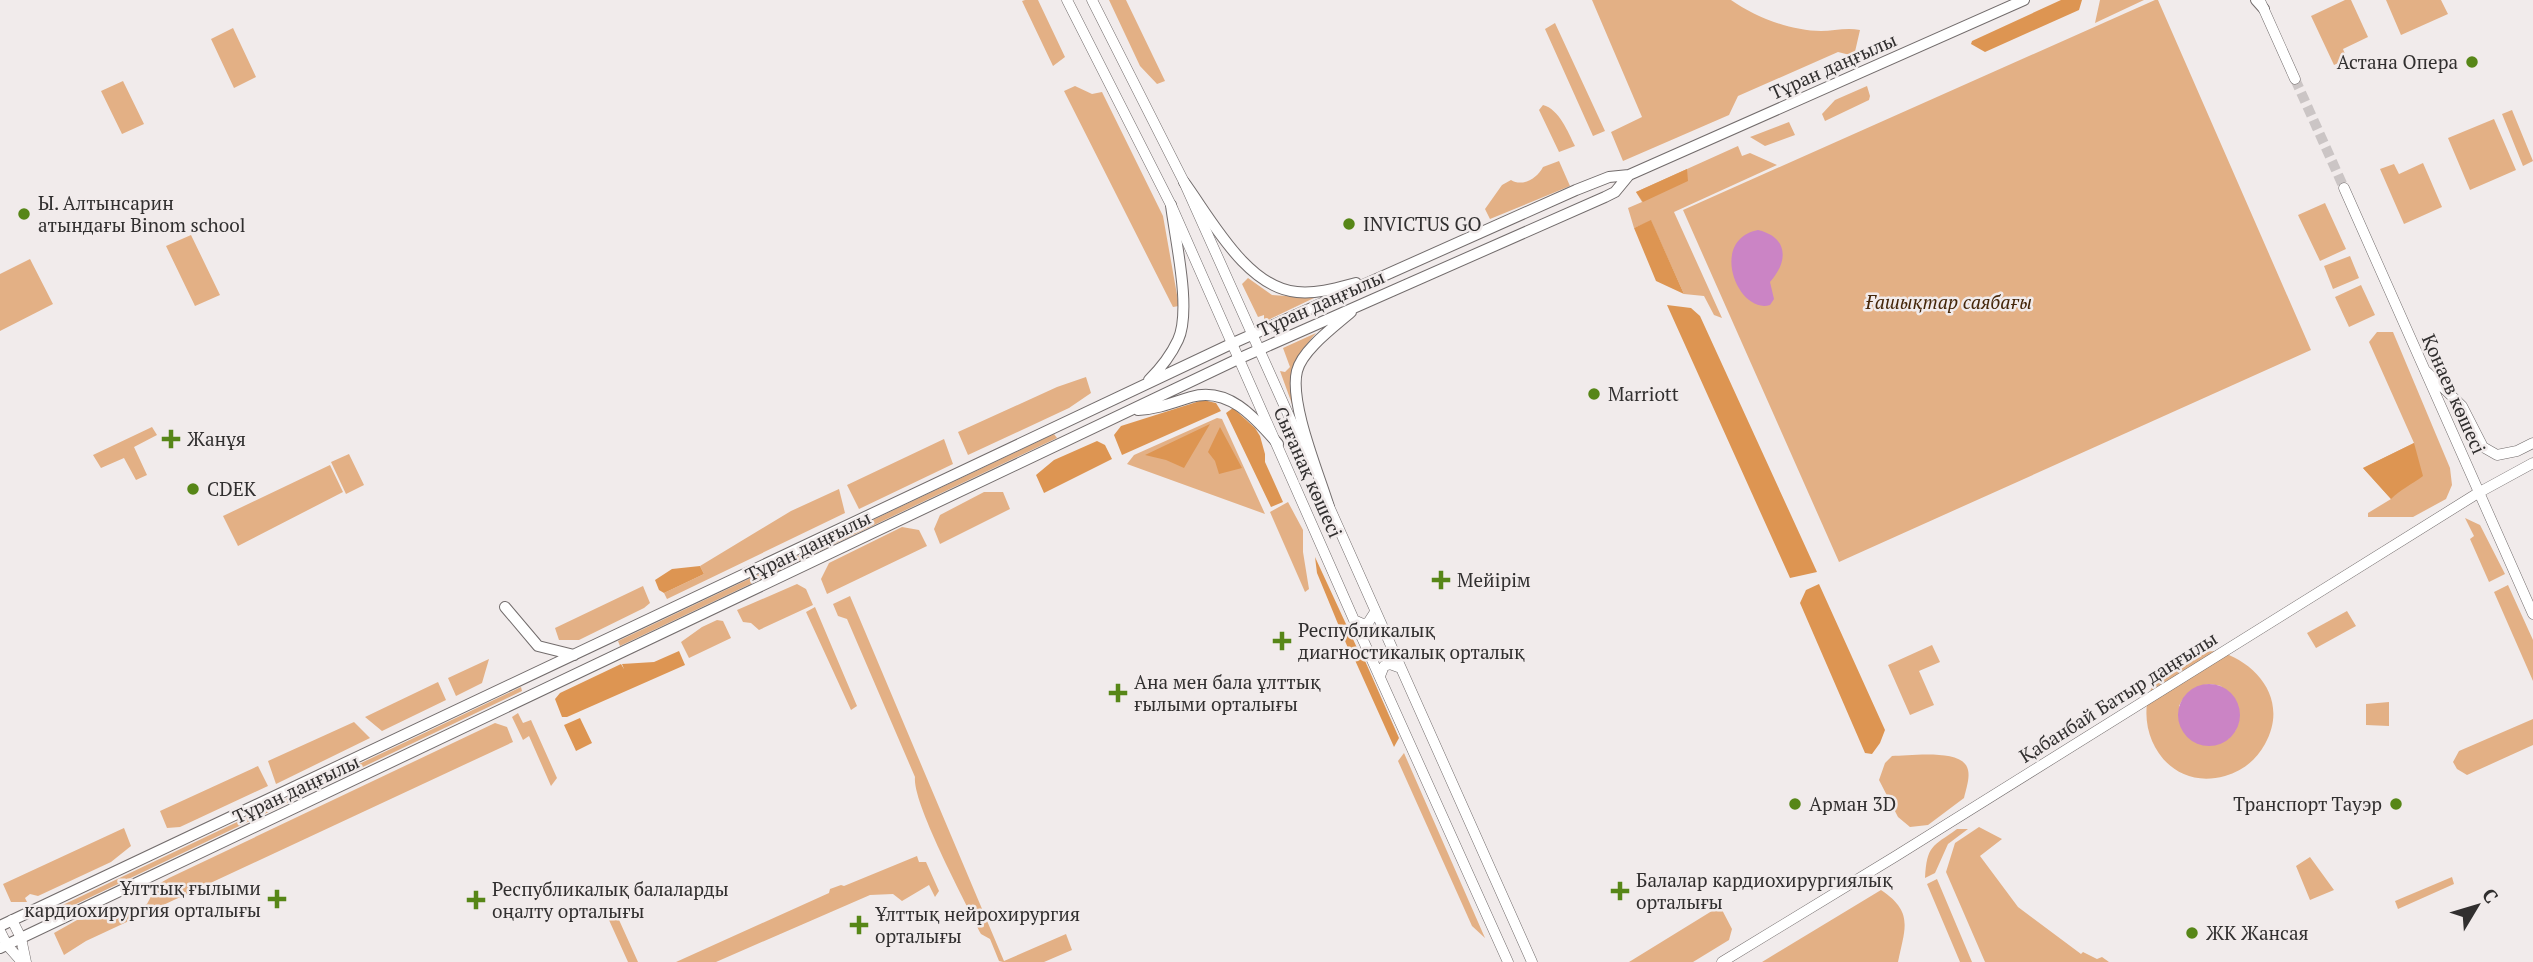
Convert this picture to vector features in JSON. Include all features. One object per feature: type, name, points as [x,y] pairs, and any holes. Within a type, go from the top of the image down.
[{"type":"main road","name":"Сығанақ көшесі","points":[[1067,0],[1171,205],[1353,620],[1508,962]]},
{"type":"main road","name":"Сығанақ көшесі","points":[[1092,0],[1184,182],[1532,962]]},
{"type":"main road","name":"Тұран даңғылы","points":[[0,928],[1231,344],[1587,186],[1609,177],[1629,175],[2024,0]]},
{"type":"main road","points":[[2260,3],[2295,79]]},
{"type":"main road","name":"Тұран даңғылы","points":[[3,947],[1238,359],[1605,197],[1615,192],[1629,175]]},
{"type":"main road","points":[[1184,182],[1241,261],[1269,284],[1287,291],[1308,292],[1333,289],[1389,274]]},
{"type":"main road","name":"Қонаев көшесі","points":[[2344,188],[2533,614]]},
{"type":"main road","points":[[1143,386],[1164,364],[1179,340],[1185,315],[1171,205]]},
{"type":"main road","points":[[1329,507],[1297,405],[1297,371],[1315,344],[1360,305]]},
{"type":"main road","points":[[2423,369],[2462,405],[2483,447],[2497,455],[2517,451],[2533,443]]},
{"type":"main road","points":[[1131,411],[1162,407],[1198,396],[1220,397],[1241,406],[1278,444]]},
{"type":"main road","name":"Қабанбай Батыр даңғылы","points":[[1722,962],[2478,493],[2533,463]]},
{"type":"main road","points":[[505,607],[538,646],[575,654]]},
{"type":"main road","points":[[1353,620],[1363,624],[1368,622],[1375,612]]},
{"type":"main road","points":[[1380,676],[1384,666],[1390,664],[1401,668]]},
{"type":"main road","points":[[12,920],[20,938],[24,962]]},
{"type":"main road","points":[[0,928],[3,947],[24,962]]},
{"type":"green space","points":[[1038,0],[1065,57],[1053,66],[1022,1]]},
{"type":"green space","points":[[1109,0],[1126,0],[1165,81],[1157,84],[1140,66]]},
{"type":"green space","points":[[1592,0],[1731,0],[1762,17],[1798,29],[1860,30],[1854,56],[1838,52],[1738,96],[1729,115],[1623,161],[1611,132],[1642,117]]},
{"type":"green space","points":[[2100,0],[2144,0],[2095,23]]},
{"type":"green space","name":"Ғашықтар саябағы","points":[[2158,0],[2311,350],[1839,562],[1683,210]]},
{"type":"green space","points":[[2345,0],[2351,0],[2368,37],[2343,49],[2347,59],[2334,65],[2311,16]]},
{"type":"green space","points":[[2386,0],[2441,0],[2448,14],[2401,35]]},
{"type":"green space","points":[[1555,23],[1605,131],[1593,136],[1545,29]]},
{"type":"green space","points":[[233,28],[256,77],[234,88],[211,39]]},
{"type":"green space","points":[[123,81],[144,124],[122,134],[101,91]]},
{"type":"green space","points":[[1075,86],[1092,94],[1102,92],[1163,216],[1179,306],[1173,307],[1064,91]]},
{"type":"green space","points":[[1867,86],[1869,100],[1825,121],[1822,114],[1835,100]]},
{"type":"green space","points":[[1543,105],[1558,116],[1575,146],[1559,152],[1539,110]]},
{"type":"green space","points":[[2512,110],[2533,161],[2523,166],[2502,114]]},
{"type":"green space","points":[[2494,119],[2516,170],[2470,190],[2448,138]]},
{"type":"green space","points":[[1789,122],[1795,135],[1765,146],[1750,137]]},
{"type":"green space","points":[[1738,146],[1742,156],[1750,153],[1777,165],[1674,212],[1722,318],[1714,315],[1704,296],[1684,294],[1651,221],[1634,228],[1628,208],[1642,202],[1636,192]]},
{"type":"green space","points":[[1559,161],[1570,186],[1490,219],[1485,209],[1502,185],[1511,180],[1520,183],[1529,181],[1543,167]]},
{"type":"green space","points":[[2423,163],[2442,207],[2404,224],[2380,169],[2394,164],[2399,174]]},
{"type":"green space","points":[[2325,203],[2346,249],[2320,261],[2298,215]]},
{"type":"green space","points":[[191,235],[220,295],[195,306],[166,246]]},
{"type":"green space","points":[[2350,256],[2359,278],[2333,289],[2324,266]]},
{"type":"green space","points":[[30,259],[53,304],[0,331],[0,274]]},
{"type":"green space","points":[[1248,278],[1272,295],[1314,298],[1264,322],[1264,315],[1258,317],[1242,284]]},
{"type":"green space","points":[[2361,285],[2375,315],[2349,327],[2335,297]]},
{"type":"green space","points":[[2377,332],[2393,332],[2450,468],[2452,485],[2446,499],[2413,517],[2368,517],[2368,513],[2391,499],[2363,468],[2414,443],[2369,342]]},
{"type":"green space","points":[[1316,333],[1297,358],[1292,381],[1292,404],[1280,371],[1285,372],[1290,367],[1283,348]]},
{"type":"green space","points":[[1086,377],[1091,393],[1069,408],[968,455],[958,432],[1057,387]]},
{"type":"green space","points":[[1217,418],[1222,419],[1265,514],[1127,464],[1134,455]]},
{"type":"green space","points":[[152,427],[157,435],[134,447],[147,475],[136,480],[124,458],[101,468],[93,455]]},
{"type":"green space","points":[[1054,434],[1057,438],[620,646],[618,641]]},
{"type":"green space","points":[[944,439],[953,464],[859,509],[847,485]]},
{"type":"green space","points":[[349,454],[364,485],[346,494],[331,462]]},
{"type":"green space","points":[[330,465],[343,492],[238,546],[223,516]]},
{"type":"green space","points":[[839,489],[845,513],[667,599],[664,593],[704,574],[700,566],[791,511]]},
{"type":"green space","points":[[984,492],[1003,492],[1010,509],[940,544],[934,529],[940,515]]},
{"type":"green space","points":[[1288,502],[1303,530],[1303,552],[1309,589],[1305,592],[1270,512]]},
{"type":"green space","points":[[2465,518],[2480,525],[2505,574],[2489,582],[2470,539],[2474,536]]},
{"type":"green space","points":[[902,527],[919,530],[927,546],[827,594],[821,579],[829,563]]},
{"type":"green space","points":[[797,584],[806,589],[813,605],[759,630],[751,623],[743,622],[737,610]]},
{"type":"green space","points":[[2508,585],[2533,640],[2533,681],[2494,592]]},
{"type":"green space","points":[[643,586],[650,603],[644,608],[579,640],[559,640],[555,628]]},
{"type":"green space","points":[[850,596],[1004,961],[1066,934],[1072,950],[1044,962],[1003,962],[999,961],[990,939],[981,934],[931,830],[916,790],[915,777],[847,619],[838,616],[833,604]]},
{"type":"green space","points":[[815,607],[857,706],[851,710],[806,612]]},
{"type":"green space","points":[[2347,611],[2356,626],[2316,648],[2307,633]]},
{"type":"green space","points":[[717,620],[723,621],[731,638],[689,658],[681,642]]},
{"type":"green space","points":[[1932,645],[1940,662],[1919,671],[1934,705],[1910,715],[1888,665]]},
{"type":"green space","points":[[2217,651],[2232,656],[2257,674],[2265,686],[2271,699],[2272,728],[2257,755],[2238,771],[2225,776],[2195,778],[2172,767],[2155,748],[2147,723],[2148,698],[2160,675],[2182,658]],"holes":[[[2199,686],[2221,686],[2239,721],[2228,739],[2179,706],[2188,693]]]},
{"type":"green space","points":[[489,659],[482,683],[456,696],[448,678]]},
{"type":"green space","points":[[438,682],[446,700],[382,731],[365,717]]},
{"type":"green space","points":[[521,687],[522,691],[49,917],[48,912]]},
{"type":"green space","points":[[2389,702],[2389,726],[2366,725],[2366,704]]},
{"type":"green space","points":[[518,713],[523,723],[531,720],[557,778],[551,786],[529,736],[523,740],[512,717]]},
{"type":"green space","points":[[2533,719],[2533,745],[2467,775],[2457,769],[2453,762],[2459,751]]},
{"type":"green space","points":[[354,722],[370,738],[276,784],[268,761]]},
{"type":"green space","points":[[495,723],[507,727],[513,742],[86,941],[64,955],[54,933],[77,920],[120,918],[147,904],[157,885],[169,878]]},
{"type":"green space","points":[[1404,753],[1485,938],[1472,926],[1398,761]]},
{"type":"green space","points":[[1892,756],[1947,756],[1964,763],[1968,770],[1968,780],[1964,798],[1928,825],[1910,827],[1898,817],[1879,780],[1885,763]]},
{"type":"green space","points":[[258,766],[268,786],[180,827],[167,828],[160,811]]},
{"type":"green space","points":[[1979,827],[2002,839],[1980,856],[2018,907],[2081,954],[2083,952],[2097,959],[2102,957],[2109,962],[1985,962],[1946,872],[1955,843]]},
{"type":"green space","points":[[124,828],[131,846],[111,862],[38,896],[30,894],[25,898],[27,902],[11,902],[3,884]]},
{"type":"green space","points":[[1957,829],[1968,829],[1948,844],[1935,873],[1925,878],[1927,859],[1932,848]]},
{"type":"green space","points":[[917,856],[919,862],[926,862],[939,891],[935,897],[929,885],[902,901],[893,894],[870,895],[716,962],[676,962],[829,893],[830,889],[844,886]]},
{"type":"green space","points":[[2310,857],[2334,890],[2310,900],[2296,866]]},
{"type":"green space","points":[[2452,877],[2454,884],[2398,909],[2395,901]]},
{"type":"green space","points":[[1937,879],[1972,962],[1960,962],[1927,884]]},
{"type":"green space","points":[[1881,890],[1903,913],[1905,922],[1898,962],[1762,962]]},
{"type":"green space","points":[[1720,906],[1732,929],[1729,940],[1693,962],[1629,962]]},
{"type":"green space","points":[[604,909],[615,911],[638,962],[628,962]]},
{"type":"shaded area","points":[[2061,0],[2082,0],[2079,10],[1985,52],[1971,44],[1972,41]]},
{"type":"shaded area","points":[[1687,169],[1688,181],[1643,202],[1636,192]]},
{"type":"shaded area","points":[[1651,220],[1684,294],[1656,281],[1634,228]]},
{"type":"shaded area","points":[[1758,230],[1775,238],[1782,251],[1780,266],[1770,282],[1774,299],[1770,305],[1758,305],[1748,299],[1733,275],[1731,261],[1734,247],[1743,237]]},
{"type":"shaded area","points":[[1667,305],[1691,308],[1700,316],[1817,572],[1790,578]]},
{"type":"shaded area","points":[[1203,400],[1216,403],[1221,411],[1122,455],[1114,435],[1121,426]]},
{"type":"shaded area","points":[[1233,408],[1260,436],[1265,462],[1283,502],[1271,507],[1226,413]]},
{"type":"shaded area","points":[[1210,424],[1184,468],[1145,455]]},
{"type":"shaded area","points":[[1220,427],[1242,468],[1219,474],[1215,461],[1208,452]]},
{"type":"shaded area","points":[[1097,441],[1105,445],[1112,459],[1044,493],[1036,475],[1054,460]]},
{"type":"shaded area","points":[[2414,443],[2423,476],[2391,499],[2363,468]]},
{"type":"shaded area","points":[[1315,557],[1358,650],[1350,653],[1317,573]]},
{"type":"shaded area","points":[[700,566],[704,574],[664,593],[659,590],[655,580],[672,569]]},
{"type":"shaded area","points":[[1819,584],[1885,730],[1872,754],[1865,753],[1800,603],[1806,590]]},
{"type":"shaded area","points":[[679,651],[685,665],[562,717],[555,699],[560,693],[621,664],[624,669],[622,664],[654,662]]},
{"type":"shaded area","points":[[1362,654],[1399,738],[1394,747],[1354,658]]},
{"type":"shaded area","points":[[2209,684],[2231,693],[2240,715],[2231,737],[2209,746],[2187,737],[2178,715],[2187,693]]},
{"type":"shaded area","points":[[580,718],[592,743],[576,751],[564,725]]},
{"type":"tunnel","points":[[2295,79],[2344,188]]},
{"type":"place","name":"Астана Опера","points":[[2472,62]]},
{"type":"place","name":"Ы. Алтынсарин атындағы Binom school","points":[[24,214]]},
{"type":"place","name":"INVICTUS GO","points":[[1349,224]]},
{"type":"place","name":"Marriott","points":[[1594,394]]},
{"type":"place","name":"Жанұя","points":[[171,439]]},
{"type":"place","name":"CDEK","points":[[193,489]]},
{"type":"place","name":"Мейірім","points":[[1441,580]]},
{"type":"place","name":"Республикалық диагностикалық орталық","points":[[1282,641]]},
{"type":"place","name":"Ана мен бала ұлттық ғылыми орталығы","points":[[1118,693]]},
{"type":"place","name":"Арман 3D","points":[[1795,804]]},
{"type":"place","name":"Транспорт Тауэр","points":[[2396,804]]},
{"type":"place","name":"Балалар кардиохирургиялық орталығы","points":[[1620,891]]},
{"type":"place","name":"Ұлттық ғылыми кардиохирургия орталығы","points":[[277,899]]},
{"type":"place","name":"Республикалық балаларды оңалту орталығы","points":[[476,900]]},
{"type":"place","name":"Ұлттық нейрохирургия орталығы","points":[[859,925]]},
{"type":"place","name":"ЖК Жансая","points":[[2192,933]]}]
